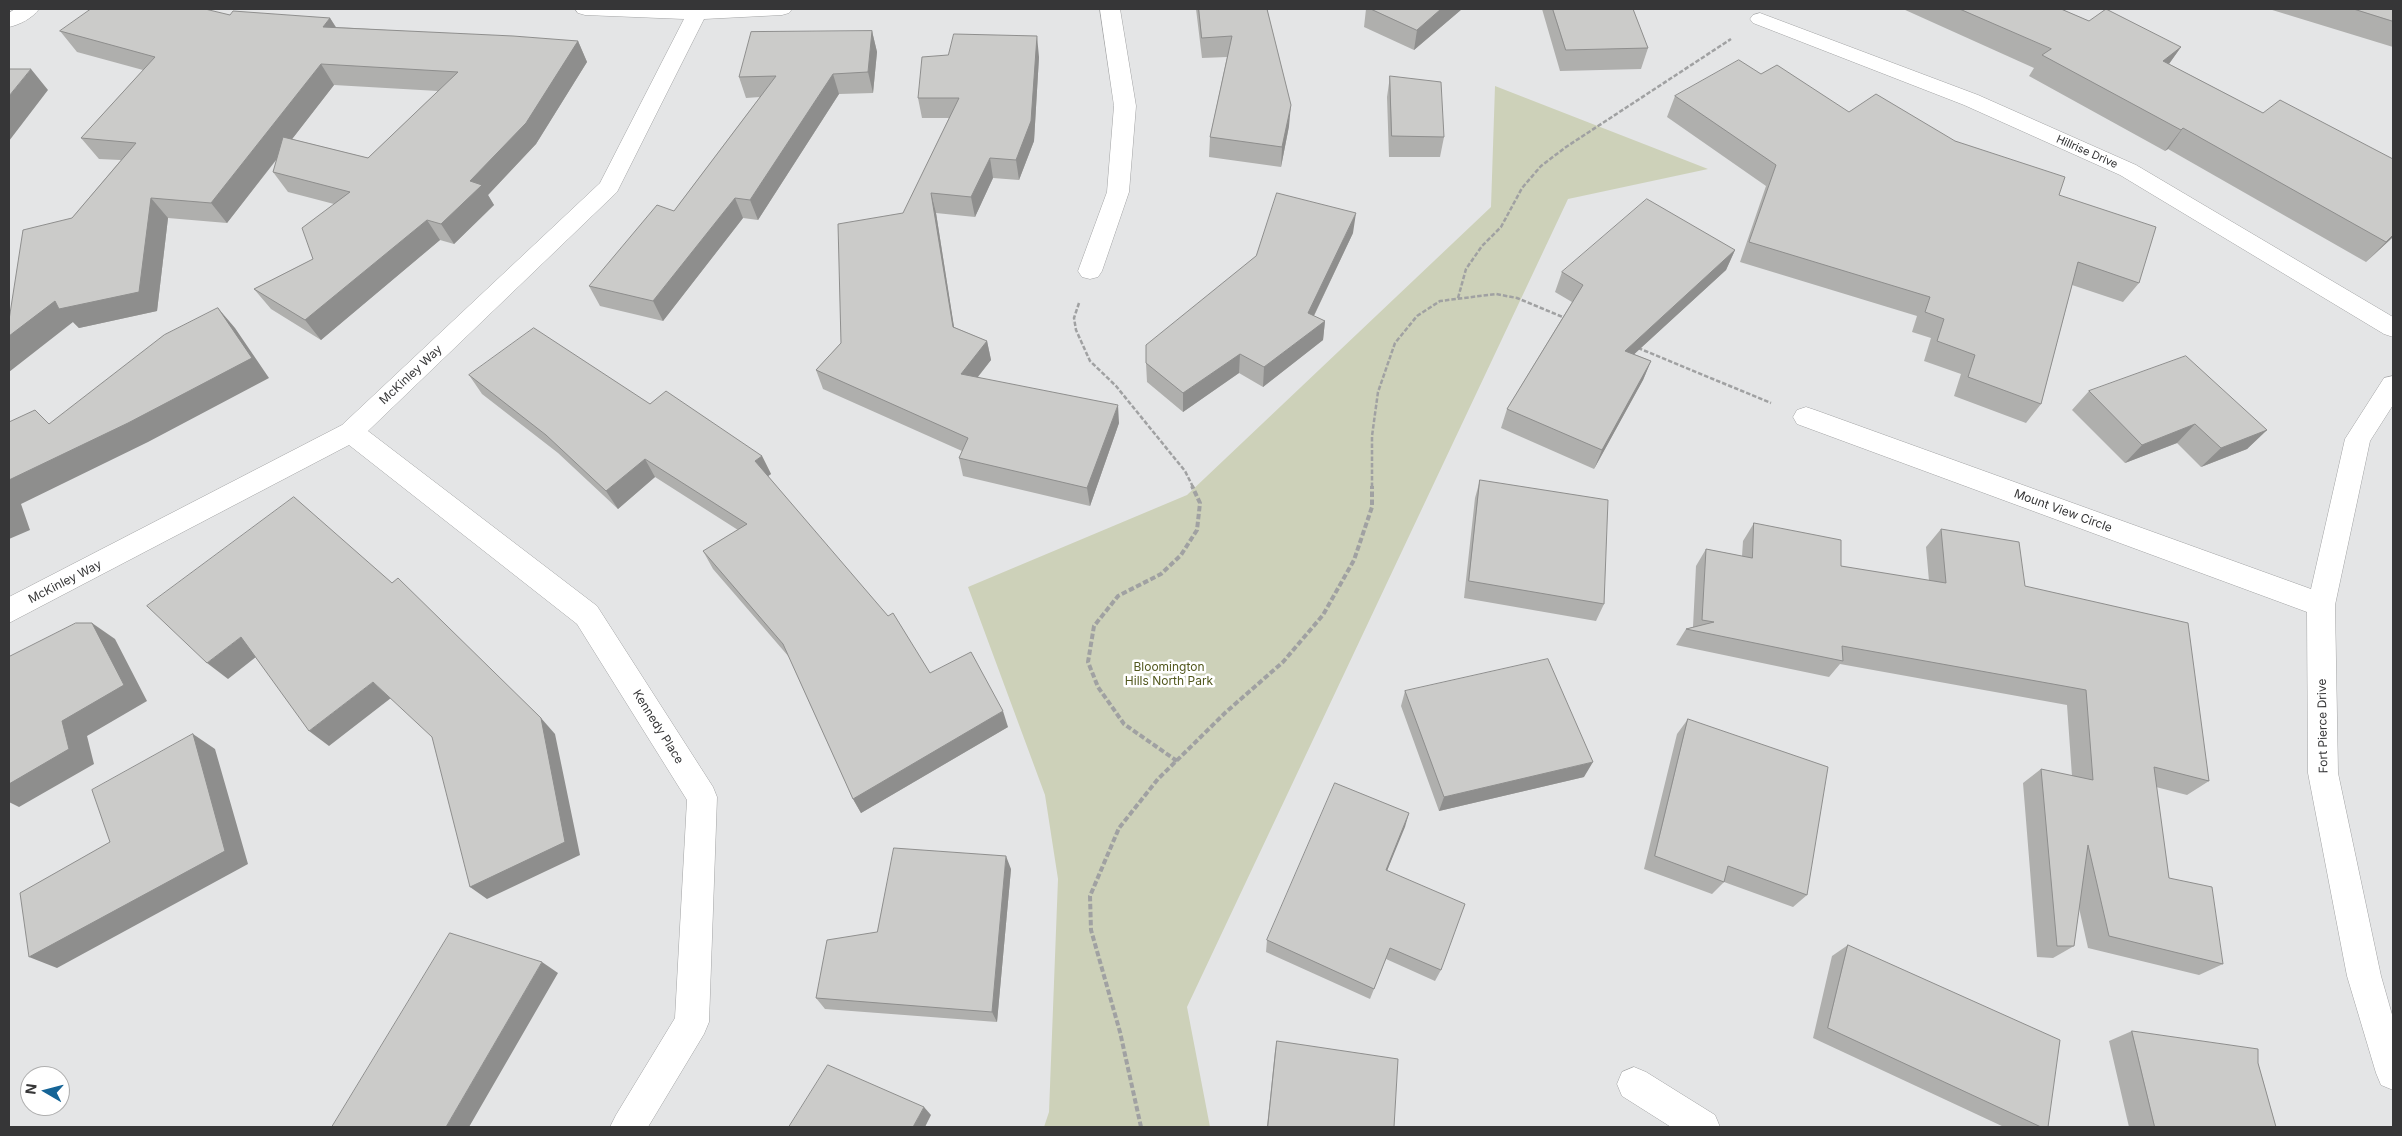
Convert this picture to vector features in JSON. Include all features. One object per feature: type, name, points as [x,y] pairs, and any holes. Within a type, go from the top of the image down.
[{"type":"street","points":[[9,21],[29,9]]},
{"type":"street","points":[[585,9],[697,13],[782,9]]},
{"type":"street","points":[[1090,271],[1118,192],[1125,106],[1110,9]]},
{"type":"street","name":"McKinley Way","points":[[9,611],[351,432],[609,187],[697,13]]},
{"type":"street","name":"Hillrise Drive","points":[[1760,19],[1972,100],[2128,170],[2393,328]]},
{"type":"street","name":"Fort Pierce Drive","points":[[2393,385],[2358,439],[2321,605],[2323,773],[2364,976],[2393,1073]]},
{"type":"street","name":"Mount View Circle","points":[[1806,417],[2321,605]]},
{"type":"street","name":"Kennedy Place","points":[[351,432],[587,615],[702,797],[692,1022],[628,1127]]},
{"type":"street","points":[[1634,1084],[1703,1127]]},
{"type":"path","points":[[1458,298],[1466,269],[1482,246],[1501,227],[1522,188],[1541,166],[1566,147],[1760,19]]},
{"type":"path","points":[[1090,271],[1074,318],[1076,330],[1090,361],[1116,386],[1184,471],[1200,503],[1197,530],[1181,555],[1161,574],[1118,596],[1094,626],[1088,662],[1098,687],[1124,724],[1176,761]]},
{"type":"path","points":[[1141,1127],[1120,1032],[1091,930],[1090,896],[1119,828],[1158,779],[1226,712],[1283,662],[1323,615],[1354,560],[1372,507],[1373,427],[1378,392],[1395,343],[1417,316],[1440,301],[1496,294],[1517,298],[1571,320]]},
{"type":"path","points":[[1635,346],[1806,417]]},
{"type":"green space","name":"Bloomington Hills North Park","points":[[1495,86],[1708,169],[1568,199],[1187,1007],[1210,1127],[1044,1127],[1049,1112],[1058,879],[1045,795],[968,587],[1187,495],[1491,207]]},
{"type":"building","points":[[91,9],[205,9],[230,15],[233,11],[330,18],[323,27],[578,41],[526,123],[470,181],[482,185],[441,224],[427,220],[305,320],[254,289],[313,259],[302,228],[350,192],[273,172],[283,137],[368,158],[458,72],[321,64],[211,203],[151,198],[139,292],[59,309],[55,301],[9,336],[9,320],[23,230],[72,218],[136,143],[81,138],[155,57],[60,31]]},
{"type":"building","points":[[1199,9],[1267,9],[1291,105],[1282,147],[1210,137],[1232,36],[1202,38]]},
{"type":"building","points":[[1371,9],[1441,9],[1417,30]]},
{"type":"building","points":[[1553,9],[1633,9],[1648,48],[1566,50]]},
{"type":"building","points":[[1960,9],[2061,9],[2089,21],[2106,9],[2181,47],[2163,61],[2263,113],[2280,100],[2393,159],[2393,235],[2386,242],[2183,128],[2181,130],[2042,55],[2051,49]]},
{"type":"building","points":[[2354,9],[2393,9],[2393,21]]},
{"type":"building","points":[[872,31],[868,72],[833,74],[750,200],[735,198],[653,301],[589,286],[657,205],[674,211],[776,76],[739,77],[751,32]]},
{"type":"building","points":[[954,34],[1037,36],[1031,121],[1016,160],[990,158],[971,197],[931,193],[953,327],[987,341],[961,374],[1118,405],[1087,488],[959,458],[968,438],[816,370],[841,343],[838,224],[903,213],[959,98],[918,98],[922,57],[948,55]]},
{"type":"building","points":[[1739,60],[1761,74],[1777,65],[1849,112],[1876,94],[1955,141],[2065,177],[2059,195],[2156,227],[2139,283],[2078,262],[2041,404],[1968,377],[1975,355],[1937,341],[1944,319],[1925,312],[1930,297],[1749,242],[1776,165],[1675,96]]},
{"type":"building","points":[[9,69],[31,69],[9,96]]},
{"type":"building","points":[[1390,76],[1441,82],[1444,137],[1392,136]]},
{"type":"building","points":[[1277,193],[1356,213],[1308,313],[1325,321],[1264,367],[1240,354],[1183,393],[1146,363],[1146,345],[1256,256]]},
{"type":"building","points":[[1647,199],[1735,250],[1625,351],[1651,361],[1602,450],[1507,409],[1583,285],[1562,272]]},
{"type":"building","points":[[218,308],[252,358],[128,423],[9,480],[9,422],[35,410],[49,424],[164,335]]},
{"type":"building","points":[[534,328],[650,404],[666,391],[762,456],[755,461],[888,616],[893,613],[930,673],[971,652],[1003,711],[853,799],[783,644],[703,551],[747,524],[645,459],[606,491],[546,435],[469,375]]},
{"type":"building","points":[[2186,356],[2267,430],[2221,448],[2195,424],[2142,445],[2089,391]]},
{"type":"building","points":[[1480,480],[1608,500],[1604,604],[1469,581]]},
{"type":"building","points":[[294,497],[392,583],[398,578],[541,718],[565,842],[470,887],[432,737],[373,682],[309,731],[241,637],[207,663],[147,606]]},
{"type":"building","points":[[1754,523],[1841,540],[1841,566],[1946,583],[1941,529],[2019,542],[2025,586],[2188,623],[2209,781],[2154,767],[2169,878],[2212,887],[2223,964],[2109,936],[2088,845],[2074,946],[2057,946],[2041,769],[2093,780],[2086,690],[1842,646],[1843,661],[1686,629],[1714,622],[1702,620],[1706,549],[1752,558]]},
{"type":"building","points":[[76,623],[92,623],[124,685],[62,721],[69,749],[9,784],[9,657]]},
{"type":"building","points":[[1548,659],[1593,762],[1444,797],[1405,691]]},
{"type":"building","points":[[1688,719],[1828,767],[1807,895],[1728,866],[1724,882],[1655,856]]},
{"type":"building","points":[[193,734],[225,851],[29,957],[20,893],[110,842],[92,790]]},
{"type":"building","points":[[1335,783],[1409,813],[1386,870],[1465,904],[1441,970],[1390,948],[1374,989],[1267,940]]},
{"type":"building","points":[[894,848],[1006,856],[992,1012],[816,998],[827,940],[877,932]]},
{"type":"building","points":[[450,933],[542,962],[446,1127],[332,1127]]},
{"type":"building","points":[[1848,945],[2060,1040],[2048,1127],[2041,1127],[1828,1028]]},
{"type":"building","points":[[2132,1031],[2258,1049],[2258,1063],[2276,1127],[2155,1127]]},
{"type":"building","points":[[1277,1041],[1398,1059],[1394,1127],[1268,1127]]},
{"type":"building","points":[[828,1065],[924,1107],[913,1127],[789,1127]]}]
